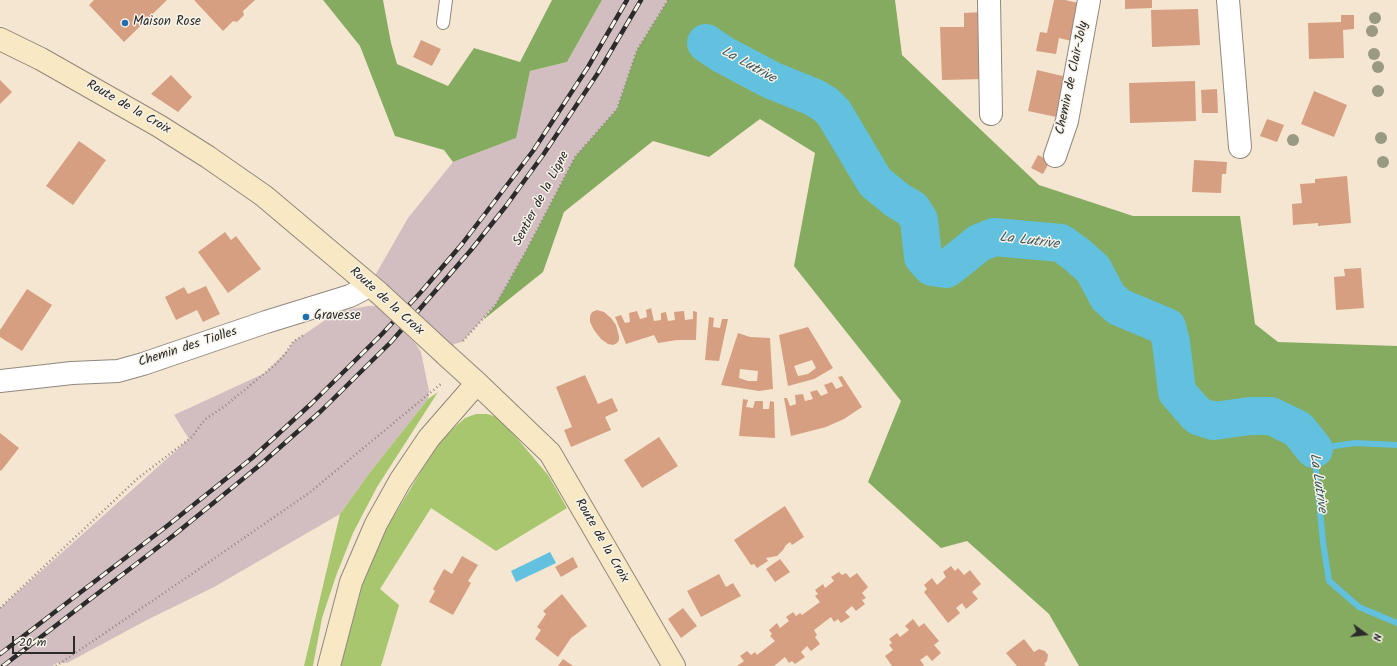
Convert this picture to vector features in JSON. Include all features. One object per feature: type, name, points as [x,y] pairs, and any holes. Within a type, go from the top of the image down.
[{"type":"street","points":[[989,0],[991,114]]},
{"type":"street","name":"Chemin de Clair-Joly","points":[[1055,156],[1067,121],[1089,0]]},
{"type":"street","points":[[1228,0],[1240,147]]},
{"type":"street","name":"Route de la Croix","points":[[0,39],[41,59],[159,126],[208,157],[264,196],[374,290],[453,348],[477,383],[550,453],[674,666]]},
{"type":"street","name":"Chemin des Tiolles","points":[[0,381],[72,373],[118,371],[143,364],[266,322],[374,290]]},
{"type":"street","points":[[328,666],[351,582],[376,524],[400,481],[429,438],[477,383]]},
{"type":"lane","points":[[443,23],[446,0]]},
{"type":"path","name":"Sentier de la Ligne","points":[[453,348],[496,304],[526,251],[575,156],[617,109],[637,50],[668,0]]},
{"type":"path","points":[[0,608],[137,479],[192,437],[207,418],[225,406],[276,364],[293,342]]},
{"type":"path","points":[[56,666],[309,493],[442,383]]},
{"type":"shaded area","points":[[602,0],[668,0],[637,50],[617,109],[575,157],[526,251],[496,304],[462,342],[454,344],[445,354],[369,286],[408,218],[453,162],[515,138],[530,71],[567,62]]},
{"type":"shaded area","points":[[368,306],[376,306],[415,343],[421,352],[429,391],[428,399],[371,471],[340,514],[214,587],[147,620],[67,663],[57,663],[52,666],[0,666],[0,608],[189,439],[174,415],[265,373],[288,350],[293,342],[337,312]]},
{"type":"green space","points":[[323,0],[383,0],[391,43],[397,64],[448,86],[474,48],[520,62],[552,0],[602,0],[567,62],[530,71],[516,138],[453,162],[444,150],[395,136],[360,46]]},
{"type":"green space","points":[[668,0],[895,0],[902,55],[1039,185],[1133,216],[1240,216],[1255,324],[1278,342],[1397,346],[1397,666],[1079,666],[1049,614],[967,541],[941,548],[868,482],[901,401],[794,266],[815,153],[760,119],[709,157],[653,141],[564,212],[543,272],[483,320],[496,304],[526,251],[575,157],[617,109],[637,50]]},
{"type":"green space","points":[[438,392],[377,487],[353,533],[336,576],[322,618],[313,666],[304,666],[340,514],[371,471],[428,399]]},
{"type":"green space","points":[[476,414],[487,414],[497,417],[505,424],[548,475],[567,508],[496,551],[431,508],[380,589],[399,605],[381,666],[340,666],[365,576],[388,526],[432,453],[445,436],[465,418]]},
{"type":"water","points":[[550,552],[556,563],[516,582],[511,571]]},
{"type":"building","name":"Maison Rose","points":[[94,0],[167,0],[124,42],[89,5]]},
{"type":"building","points":[[194,0],[255,0],[243,11],[244,15],[237,22],[233,21],[223,31]]},
{"type":"building","points":[[1054,0],[1065,0],[1083,4],[1076,42],[1059,38],[1056,54],[1036,51],[1040,32],[1047,33]]},
{"type":"building","points":[[1125,0],[1152,0],[1152,8],[1125,9]]},
{"type":"building","points":[[1198,9],[1200,45],[1152,47],[1151,10]]},
{"type":"building","points":[[982,12],[984,79],[942,80],[940,27],[964,27],[964,13]]},
{"type":"building","points":[[1341,15],[1354,15],[1354,29],[1343,30],[1344,58],[1309,59],[1308,23],[1341,22]]},
{"type":"building","points":[[421,40],[441,49],[432,66],[413,57]]},
{"type":"building","points":[[1037,70],[1071,78],[1061,118],[1028,111]]},
{"type":"building","points":[[171,75],[192,97],[178,112],[151,94]]},
{"type":"building","points":[[0,80],[12,92],[0,104]]},
{"type":"building","points":[[1195,81],[1196,121],[1130,123],[1129,83]]},
{"type":"building","points":[[1217,89],[1218,113],[1202,113],[1201,90]]},
{"type":"building","points":[[1314,91],[1347,105],[1334,137],[1301,124]]},
{"type":"building","points":[[1267,119],[1284,125],[1277,142],[1260,136]]},
{"type":"building","points":[[79,141],[106,160],[73,205],[46,186]]},
{"type":"building","points":[[1038,155],[1050,161],[1043,174],[1031,168]]},
{"type":"building","points":[[1194,160],[1227,162],[1226,174],[1222,174],[1221,193],[1192,192]]},
{"type":"building","points":[[1347,176],[1351,223],[1318,226],[1318,223],[1293,225],[1292,204],[1302,203],[1300,184],[1315,183],[1315,179]]},
{"type":"building","points":[[225,232],[231,240],[236,236],[261,269],[228,293],[198,252]]},
{"type":"building","points":[[1361,268],[1364,308],[1336,310],[1334,277],[1345,276],[1344,269]]},
{"type":"building","points":[[206,286],[220,314],[203,322],[197,310],[176,320],[165,297],[184,287],[188,294]]},
{"type":"building","points":[[27,289],[52,305],[22,351],[0,337],[0,330]]},
{"type":"building","points":[[651,308],[654,321],[661,320],[661,313],[666,312],[668,321],[675,320],[674,312],[684,311],[685,320],[693,319],[693,311],[697,312],[696,340],[677,340],[658,343],[654,335],[626,344],[615,317],[621,315],[625,323],[630,322],[629,313],[637,311],[640,319],[647,317],[646,310]]},
{"type":"building","points":[[597,310],[604,312],[616,325],[619,336],[617,343],[613,345],[608,344],[601,339],[594,330],[590,322],[590,316],[592,312]]},
{"type":"building","points":[[709,317],[714,318],[713,327],[720,328],[722,319],[728,319],[719,361],[705,360]]},
{"type":"building","points":[[808,327],[833,368],[814,379],[788,386],[779,335]],"holes":[[[812,360],[816,368],[808,374],[798,376],[794,366]]]},
{"type":"building","points":[[738,333],[750,337],[770,338],[773,389],[759,391],[721,385]],"holes":[[[740,369],[758,371],[757,381],[748,381],[739,378]]]},
{"type":"building","points":[[585,375],[598,404],[612,398],[618,411],[605,417],[611,430],[571,447],[564,430],[572,427],[556,387]]},
{"type":"building","points":[[842,376],[862,407],[844,419],[826,427],[791,436],[784,398],[787,398],[790,406],[796,404],[795,395],[803,394],[805,401],[813,399],[810,392],[817,390],[821,396],[828,393],[824,385],[832,382],[836,389],[843,386],[838,377]]},
{"type":"building","points":[[743,399],[748,400],[746,407],[753,408],[755,401],[763,401],[763,409],[769,409],[770,401],[774,402],[775,438],[739,436]]},
{"type":"building","points":[[0,433],[19,448],[1,471],[0,470]]},
{"type":"building","points":[[659,437],[678,466],[642,488],[624,460]]},
{"type":"building","points":[[785,506],[804,537],[792,545],[790,542],[777,556],[766,558],[768,561],[757,568],[754,564],[751,565],[734,540]]},
{"type":"building","points":[[462,556],[478,565],[468,581],[471,583],[453,615],[429,602],[435,591],[433,589],[444,569],[452,574]]},
{"type":"building","points":[[573,557],[578,567],[561,577],[555,567]]},
{"type":"building","points":[[780,559],[790,572],[775,582],[766,569]]},
{"type":"building","points":[[951,566],[955,571],[958,568],[964,575],[970,570],[981,584],[972,592],[978,599],[966,609],[962,603],[956,608],[960,613],[948,623],[924,592],[927,589],[924,585],[932,578],[937,585],[946,577],[943,572]]},
{"type":"building","points":[[839,572],[842,575],[846,573],[850,578],[857,573],[868,587],[862,593],[866,598],[862,600],[865,604],[856,611],[852,606],[845,612],[850,617],[841,623],[838,619],[834,622],[831,617],[814,630],[817,635],[815,637],[820,644],[811,651],[807,646],[801,652],[805,657],[795,664],[792,661],[789,663],[785,657],[774,666],[737,666],[744,661],[740,656],[747,651],[751,655],[755,652],[757,655],[775,641],[770,636],[772,634],[769,630],[777,623],[780,628],[789,621],[786,617],[793,612],[796,616],[800,613],[802,615],[820,602],[815,596],[818,594],[815,590],[823,584],[825,588],[834,581],[831,577]]},
{"type":"building","points":[[719,574],[726,587],[733,583],[741,596],[701,617],[687,591]]},
{"type":"building","points":[[562,594],[587,626],[571,638],[558,657],[535,639],[541,630],[537,627],[546,614],[543,611]]},
{"type":"building","points":[[683,608],[697,626],[681,638],[668,619]]},
{"type":"building","points":[[913,619],[919,627],[924,623],[939,641],[934,645],[941,653],[932,661],[927,655],[920,660],[924,665],[923,666],[892,666],[885,656],[893,650],[889,645],[892,643],[889,639],[897,633],[900,637],[909,630],[905,626]]},
{"type":"building","points":[[1024,639],[1034,652],[1039,649],[1045,651],[1048,655],[1047,661],[1044,664],[1046,666],[1017,666],[1006,653]]},
{"type":"building","points":[[563,659],[573,666],[558,666]]},
{"type":"waterway","name":"La Lutrive","points":[[706,43],[722,54],[771,80],[813,97],[825,104],[834,113],[875,182],[897,200],[912,209],[919,220],[923,257],[932,267],[946,269],[979,243],[994,237],[1061,243],[1093,269],[1108,297],[1119,307],[1167,327],[1171,342],[1177,392],[1198,416],[1214,421],[1250,416],[1271,416],[1298,429],[1314,449]]},
{"type":"waterway","name":"La Lutrive","points":[[1397,445],[1355,443],[1314,449],[1323,542],[1329,581],[1359,607],[1397,623]]},
{"type":"railway","points":[[0,654],[167,526],[252,458],[312,403],[382,334],[421,292],[462,244],[533,151],[588,67],[627,0]]},
{"type":"railway","points":[[3,666],[174,535],[260,465],[321,411],[391,342],[471,250],[506,206],[543,155],[598,73],[641,0]]},
{"type":"place","name":"Maison Rose","points":[[125,23]]},
{"type":"place","name":"Gravesse","points":[[306,317]]}]
